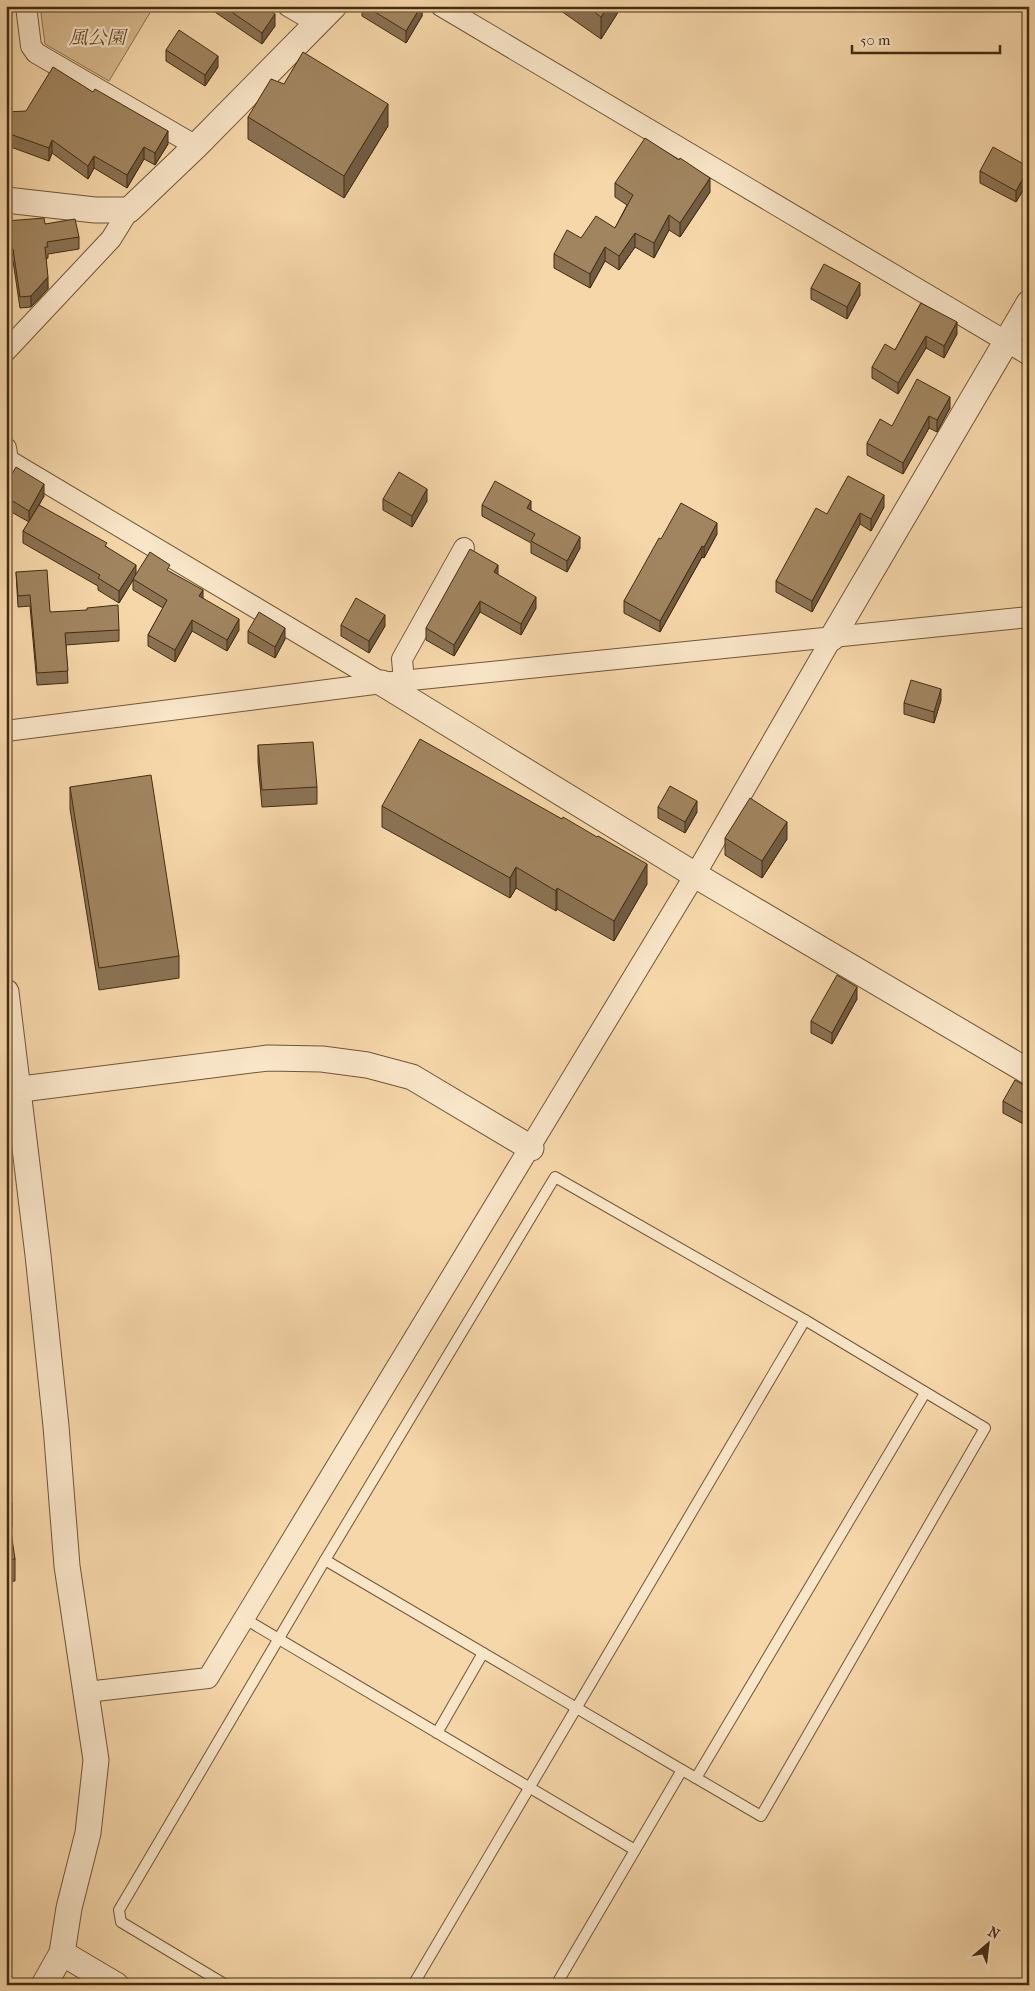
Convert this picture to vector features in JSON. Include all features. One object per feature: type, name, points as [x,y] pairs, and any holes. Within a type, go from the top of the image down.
[{"type":"street","points":[[26,6],[31,46],[36,53],[196,146]]},
{"type":"street","points":[[288,6],[325,15]]},
{"type":"street","points":[[441,6],[1029,355]]},
{"type":"street","points":[[6,351],[111,240],[129,210],[196,146],[325,15]]},
{"type":"street","points":[[6,200],[102,211],[129,210]]},
{"type":"street","points":[[88,1692],[208,1678],[695,875],[1029,303]]},
{"type":"street","points":[[6,448],[8,460],[394,682],[695,875],[1029,1072]]},
{"type":"street","points":[[394,682],[402,659],[464,548]]},
{"type":"street","points":[[6,731],[394,682],[1029,617]]},
{"type":"street","points":[[6,992],[12,1091],[39,1265],[68,1566],[88,1692],[96,1760],[88,1833],[69,1908],[62,1953],[44,1985]]},
{"type":"street","points":[[12,1091],[268,1058],[322,1059],[367,1064],[412,1077],[531,1148]]},
{"type":"street","points":[[62,1953],[116,1985]]},
{"type":"lane","points":[[226,1985],[121,1922],[119,1910],[280,1640],[325,1560],[555,1177],[805,1320],[985,1428],[761,1816],[325,1560]]},
{"type":"lane","points":[[413,1985],[805,1320]]},
{"type":"lane","points":[[696,1778],[925,1393]]},
{"type":"lane","points":[[245,1618],[635,1850]]},
{"type":"lane","points":[[437,1733],[483,1653]]},
{"type":"lane","points":[[556,1985],[682,1770]]},
{"type":"green space","name":"風公園","points":[[40,6],[154,6],[109,81],[45,44]]},
{"type":"building","points":[[223,6],[263,6],[275,14],[262,33]]},
{"type":"building","points":[[365,6],[421,6],[406,31]]},
{"type":"building","points":[[586,6],[608,6],[601,17]]},
{"type":"building","points":[[179,30],[218,56],[205,75],[166,50]]},
{"type":"building","points":[[303,52],[388,104],[344,176],[248,117],[271,79],[284,84]]},
{"type":"building","points":[[53,67],[93,92],[95,89],[168,131],[155,153],[144,147],[127,175],[94,156],[88,166],[52,140],[49,148],[7,133],[9,163],[6,163],[6,112],[26,111]]},
{"type":"building","points":[[645,138],[710,178],[680,223],[669,215],[654,243],[635,233],[619,256],[605,247],[590,274],[554,254],[567,230],[581,238],[596,216],[615,228],[633,195],[615,183]]},
{"type":"building","points":[[993,147],[1029,167],[1016,191],[980,171]]},
{"type":"building","points":[[44,218],[45,224],[75,219],[79,237],[47,242],[48,247],[45,247],[48,277],[31,296],[20,297],[13,249],[6,250],[6,221]]},
{"type":"building","points":[[824,264],[860,283],[847,307],[811,288]]},
{"type":"building","points":[[921,303],[957,322],[944,346],[926,336],[898,383],[872,367],[885,344],[895,350]]},
{"type":"building","points":[[917,379],[950,397],[937,420],[929,416],[903,463],[867,443],[880,419],[892,426]]},
{"type":"building","points":[[16,467],[44,484],[29,511],[6,497],[6,484]]},
{"type":"building","points":[[399,472],[427,489],[412,516],[383,499]]},
{"type":"building","points":[[848,476],[884,495],[871,519],[860,513],[812,601],[776,581],[816,508],[827,514]]},
{"type":"building","points":[[495,481],[531,501],[527,508],[580,537],[567,561],[531,541],[535,534],[482,505]]},
{"type":"building","points":[[681,503],[717,523],[660,621],[624,601]]},
{"type":"building","points":[[39,505],[107,543],[105,546],[136,565],[119,591],[98,578],[100,575],[23,531]]},
{"type":"building","points":[[470,549],[498,565],[494,572],[536,597],[521,624],[480,601],[454,645],[426,628]]},
{"type":"building","points":[[150,552],[170,565],[167,570],[203,590],[199,596],[239,619],[227,640],[192,620],[175,650],[148,635],[167,600],[133,579]]},
{"type":"building","points":[[47,570],[50,612],[87,610],[87,608],[118,605],[119,630],[65,633],[68,671],[37,673],[30,595],[18,596],[16,572]]},
{"type":"building","points":[[356,598],[385,615],[369,641],[341,625]]},
{"type":"building","points":[[259,612],[285,628],[275,647],[248,631]]},
{"type":"building","points":[[911,680],[941,689],[934,712],[904,703]]},
{"type":"building","points":[[420,739],[562,819],[563,817],[647,864],[614,921],[557,888],[556,891],[516,867],[510,878],[382,806]]},
{"type":"building","points":[[313,742],[317,787],[262,790],[258,745]]},
{"type":"building","points":[[151,775],[179,956],[99,968],[70,787]]},
{"type":"building","points":[[670,786],[697,801],[685,822],[658,807]]},
{"type":"building","points":[[750,798],[787,822],[762,861],[725,838]]},
{"type":"building","points":[[837,975],[857,987],[832,1033],[811,1021]]},
{"type":"building","points":[[1015,1080],[1029,1088],[1029,1116],[1003,1101]]},
{"type":"building","points":[[6,1499],[12,1503],[6,1512]]},
{"type":"building","points":[[11,1532],[15,1559],[6,1560],[6,1533]]}]
